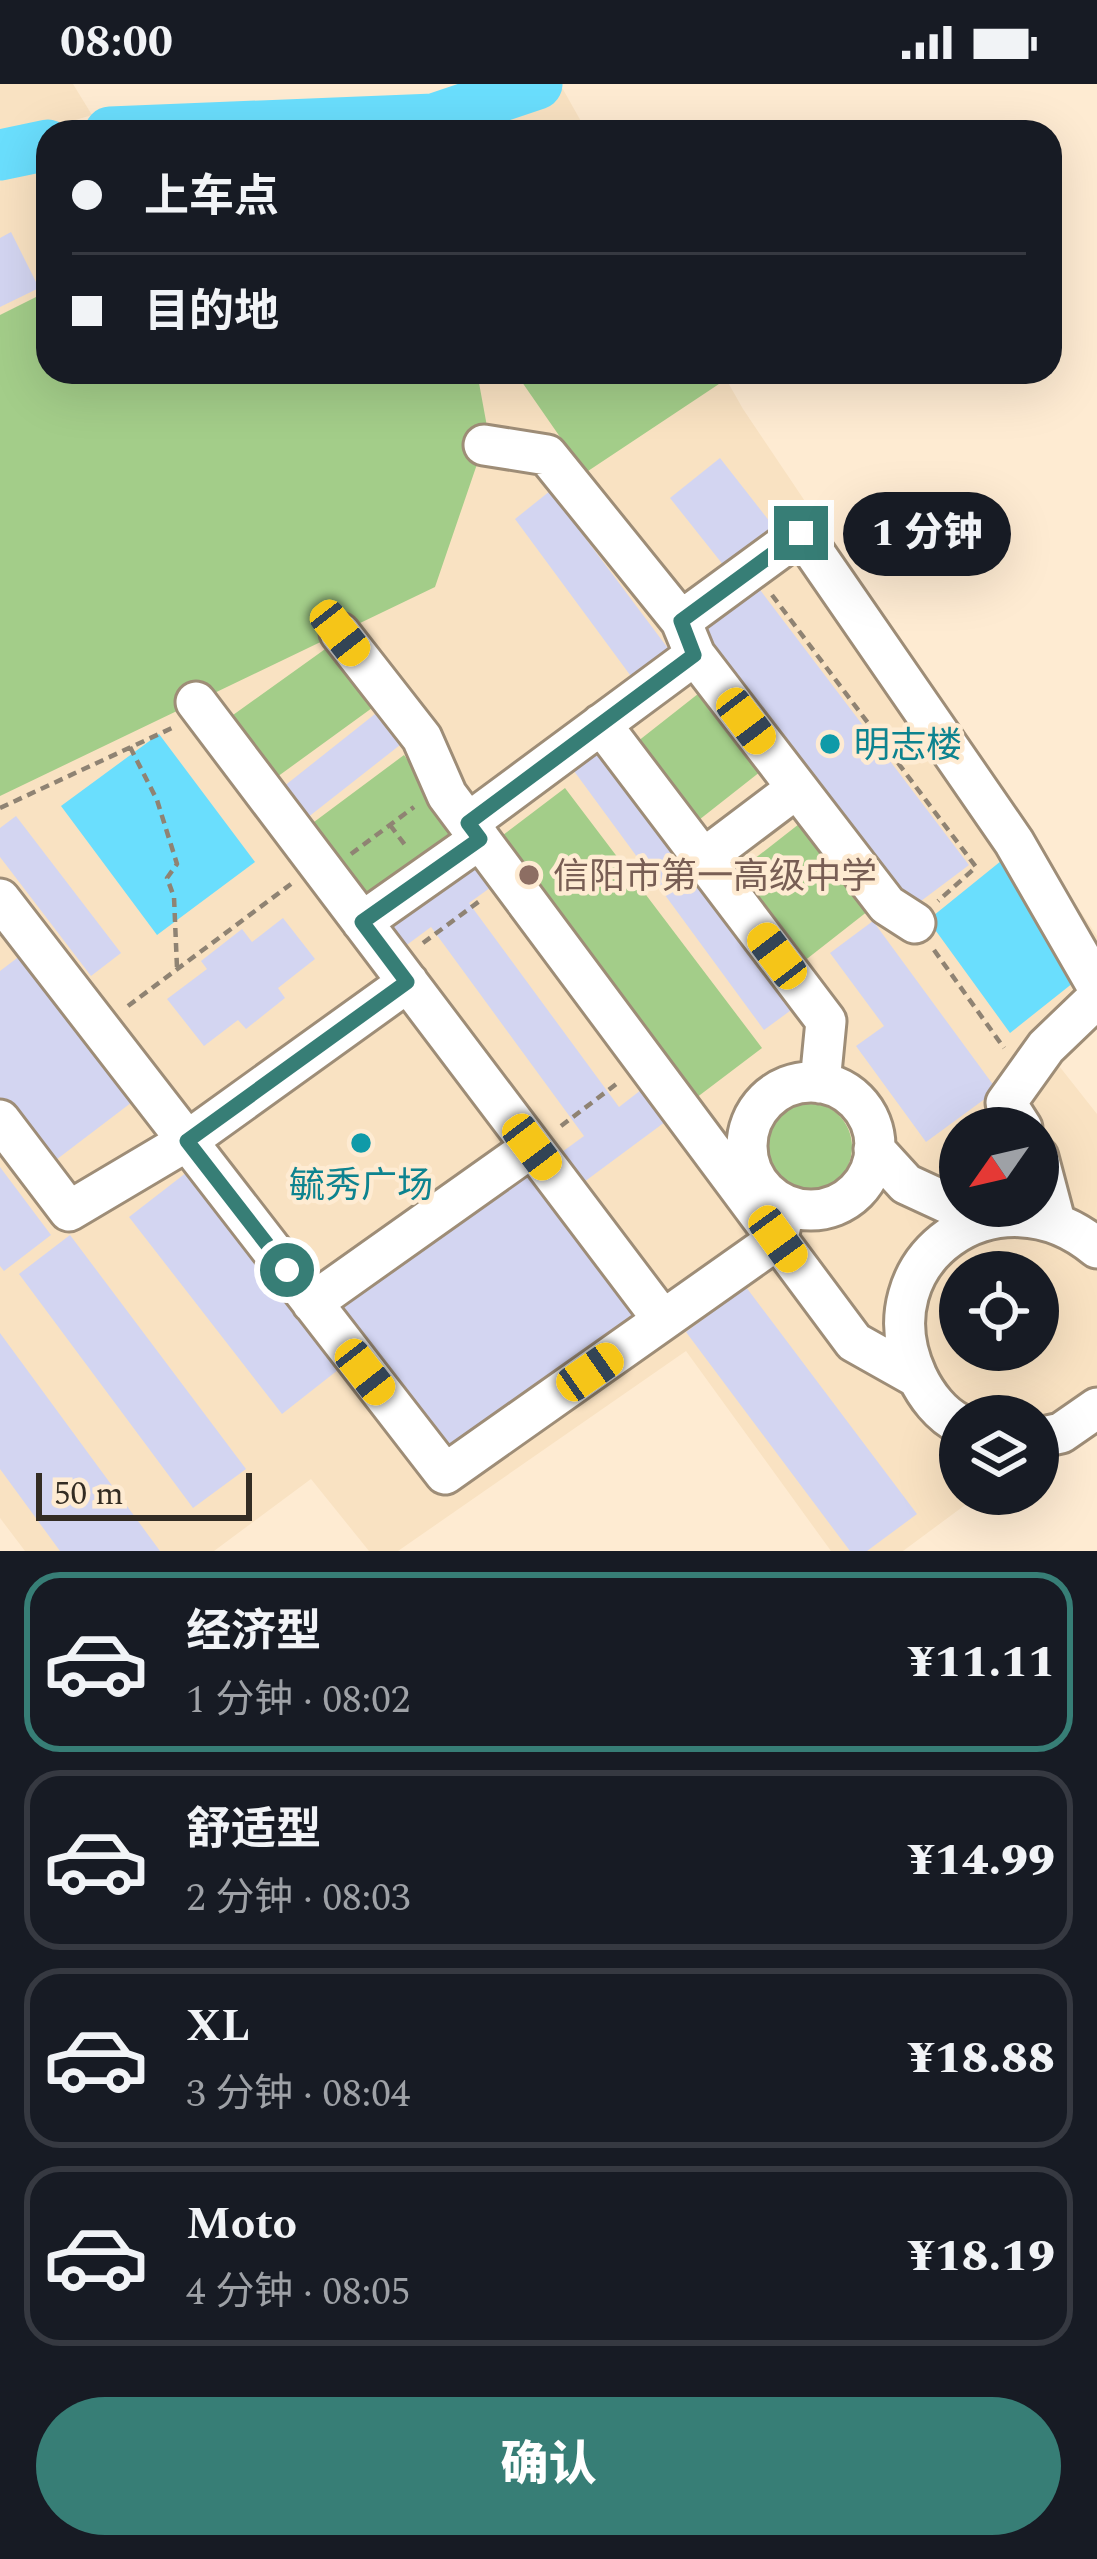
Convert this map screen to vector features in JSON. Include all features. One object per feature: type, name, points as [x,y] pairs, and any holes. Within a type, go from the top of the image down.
[{"type":"street","points":[[484,446],[547,454],[887,905],[915,923]]},
{"type":"street","points":[[362,922],[601,724],[751,567],[801,533],[1014,842],[1097,986]]},
{"type":"street","points":[[340,633],[422,738],[443,785],[474,831],[686,1116],[781,1222]]},
{"type":"street","points":[[200,708],[663,1320]]},
{"type":"street","points":[[601,724],[826,1021],[820,1083]]},
{"type":"street","points":[[703,859],[797,788]]},
{"type":"street","points":[[0,899],[445,1474],[663,1320],[781,1222],[806,1210],[828,1208],[864,1183],[874,1149],[869,1119],[856,1100],[839,1089],[800,1083],[781,1089],[753,1118],[747,1137],[754,1176],[766,1192],[781,1222],[854,1342],[918,1378]]},
{"type":"street","points":[[0,1120],[69,1211],[187,1141],[401,973]]},
{"type":"street","points":[[1009,1107],[1006,1103],[1046,1047],[1097,998]]},
{"type":"street","points":[[686,1116],[747,1137]]},
{"type":"street","points":[[313,1303],[532,1147]]},
{"type":"street","points":[[874,1149],[906,1184],[939,1199]]},
{"type":"street","points":[[1059,1223],[1097,1248]]},
{"type":"street","points":[[939,1405],[925,1392],[908,1357],[904,1319],[914,1282],[934,1250],[964,1227]]},
{"type":"street","points":[[1059,1433],[1097,1408]]},
{"type":"path","points":[[751,567],[976,867],[915,923],[1025,1077]]},
{"type":"path","points":[[0,808],[130,748],[200,708]]},
{"type":"path","points":[[130,748],[157,800],[177,864],[167,878],[174,897],[177,968]]},
{"type":"path","points":[[99,1028],[177,968],[443,785]]},
{"type":"path","points":[[401,973],[510,879]]},
{"type":"path","points":[[532,1147],[646,1062]]},
{"type":"shaded area","points":[[0,84],[73,84],[92,115],[36,120],[36,132],[0,143]]},
{"type":"shaded area","points":[[537,84],[560,84],[580,120],[409,120],[434,119]]},
{"type":"shaded area","name":"信阳市第一高级中学","points":[[36,148],[36,384],[729,384],[1097,936],[1097,1021],[1052,1057],[1097,1114],[1097,1410],[1059,1438],[1059,1395],[939,1395],[939,1515],[952,1515],[903,1551],[831,1551],[686,1351],[398,1551],[369,1551],[311,1479],[214,1551],[25,1551],[0,1518],[0,155]]},
{"type":"green space","points":[[36,297],[36,384],[479,384],[488,432],[435,587],[0,796],[0,315]]},
{"type":"green space","points":[[523,384],[719,384],[585,473]]},
{"type":"green space","points":[[328,647],[372,708],[277,777],[233,715]]},
{"type":"green space","points":[[703,690],[765,768],[690,827],[628,749]]},
{"type":"green space","points":[[404,755],[466,839],[373,909],[310,825]]},
{"type":"green space","points":[[565,788],[762,1048],[696,1098],[499,838]]},
{"type":"green space","points":[[799,824],[868,911],[794,969],[726,881]]},
{"type":"green space","points":[[807,1102],[839,1115],[852,1147],[839,1179],[807,1192],[775,1179],[762,1147],[775,1115]]},
{"type":"water","points":[[159,734],[255,862],[157,935],[61,806]]},
{"type":"water","points":[[1001,861],[1078,979],[1010,1033],[928,920]]},
{"type":"building","points":[[11,232],[36,289],[0,307],[0,238]]},
{"type":"building","points":[[720,458],[774,527],[724,566],[670,498]]},
{"type":"building","points":[[550,491],[670,651],[633,679],[515,519]]},
{"type":"building","name":"明志楼","points":[[751,578],[969,865],[909,910],[692,623]]},
{"type":"building","points":[[375,714],[400,745],[307,818],[283,787]]},
{"type":"building","points":[[608,746],[798,1005],[764,1030],[574,771]]},
{"type":"building","points":[[16,816],[121,953],[91,976],[0,857],[0,828]]},
{"type":"building","points":[[470,853],[494,885],[469,903],[619,1107],[641,1090],[665,1122],[584,1182],[562,1152],[584,1136],[431,927],[404,947],[382,917]]},
{"type":"building","points":[[283,918],[315,959],[278,988],[285,998],[246,1029],[238,1020],[204,1046],[167,999],[207,969],[201,961],[242,929],[252,942]]},
{"type":"building","points":[[873,921],[997,1090],[974,1107],[939,1107],[939,1132],[926,1142],[856,1046],[884,1026],[830,953]]},
{"type":"building","points":[[29,949],[140,1096],[48,1166],[0,1102],[0,971]]},
{"type":"building","points":[[530,1164],[642,1316],[448,1459],[337,1307]]},
{"type":"building","points":[[0,1167],[51,1235],[4,1271],[0,1266]]},
{"type":"building","points":[[191,1169],[343,1366],[282,1414],[129,1217]]},
{"type":"building","points":[[70,1235],[246,1469],[193,1508],[19,1274]]},
{"type":"building","points":[[746,1287],[917,1514],[867,1551],[850,1551],[686,1332]]},
{"type":"building","points":[[0,1333],[160,1551],[60,1551],[0,1469]]},
{"type":"waterway","points":[[409,120],[434,119],[537,84]]},
{"type":"waterway","points":[[0,155],[36,148]]},
{"type":"place","name":"明志楼","points":[[830,744]]},
{"type":"place","name":"信阳市第一高级中学","points":[[529,875]]},
{"type":"place","name":"毓秀广场","points":[[361,1143]]},
{"type":"route","points":[[287,1270],[187,1141],[407,982],[362,922],[480,839],[468,823],[694,655],[681,621],[801,533]]}]
